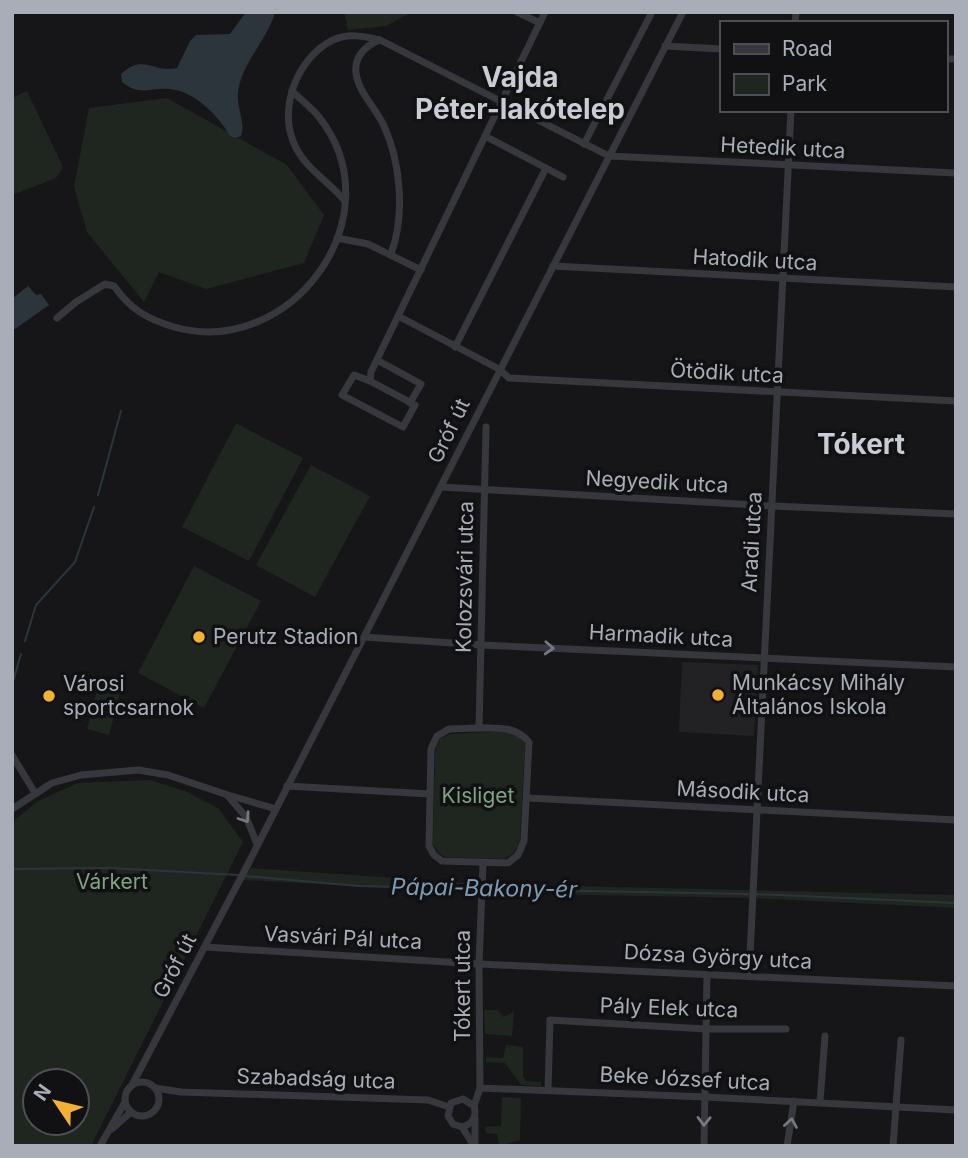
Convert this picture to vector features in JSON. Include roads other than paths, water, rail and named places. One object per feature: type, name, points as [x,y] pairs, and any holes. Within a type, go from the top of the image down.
[{"type":"street","points":[[517,12],[540,23]]},
{"type":"street","points":[[370,381],[377,360],[545,12]]},
{"type":"street","points":[[584,144],[652,12]]},
{"type":"street","name":"Gróf út","points":[[101,1145],[125,1102],[126,1092],[144,1064],[247,866],[683,12]]},
{"type":"street","points":[[345,201],[311,170],[293,142],[288,125],[292,91],[307,61],[332,41],[348,36],[380,40],[608,156]]},
{"type":"street","points":[[380,40],[363,50],[355,70],[358,82],[384,126],[391,146],[399,203],[398,228],[391,254]]},
{"type":"street","points":[[665,46],[720,49]]},
{"type":"street","points":[[57,318],[76,302],[105,285],[114,286],[122,298],[141,315],[186,330],[229,331],[250,325],[289,305],[303,293],[319,275],[337,238],[345,201],[343,172],[331,137],[319,117],[292,91]]},
{"type":"street","name":"Aradi utca","points":[[749,976],[791,112]]},
{"type":"street","points":[[485,136],[563,177]]},
{"type":"street","name":"Hetedik utca","points":[[608,156],[956,173]]},
{"type":"street","points":[[455,347],[546,168]]},
{"type":"street","points":[[337,238],[368,244],[421,270]]},
{"type":"street","name":"Hatodik utca","points":[[553,266],[956,287]]},
{"type":"street","name":"Ötödik utca","points":[[398,316],[499,369],[509,378],[956,401]]},
{"type":"street","points":[[377,360],[421,384],[410,403]]},
{"type":"street","points":[[354,375],[370,381],[415,405],[403,427],[342,396],[354,375]]},
{"type":"street","name":"Kolozsvári utca","points":[[479,728],[486,427]]},
{"type":"street","name":"Negyedik utca","points":[[441,487],[956,514]]},
{"type":"street","name":"Harmadik utca","points":[[364,636],[481,645],[956,667]]},
{"type":"street","points":[[479,728],[509,729],[521,733],[529,742],[524,841],[518,855],[508,863],[442,861],[434,856],[429,846],[431,749],[437,736],[449,729],[479,728]]},
{"type":"street","points":[[12,755],[35,793]]},
{"type":"street","points":[[12,809],[52,783],[80,775],[138,771],[167,775],[276,809]]},
{"type":"street","points":[[287,786],[430,794]]},
{"type":"street","points":[[228,795],[246,817],[257,844]]},
{"type":"street","name":"Második utca","points":[[528,798],[956,820]]},
{"type":"street","name":"Tókert utca","points":[[462,1127],[471,1123],[480,1088],[479,964],[483,864]]},
{"type":"street","name":"Vasvári Pál utca","points":[[205,947],[479,964]]},
{"type":"street","name":"Dózsa György utca","points":[[479,964],[956,986]]},
{"type":"street","points":[[704,1146],[707,974]]},
{"type":"street","name":"Pály Elek utca","points":[[548,1090],[550,1020],[706,1029],[786,1030]]},
{"type":"street","points":[[820,1102],[825,1036]]},
{"type":"street","points":[[892,1146],[901,1040]]},
{"type":"street","points":[[144,1064],[145,1074],[159,1098]]},
{"type":"street","points":[[132,1085],[141,1082],[153,1086]]},
{"type":"street","name":"Szabadság utca","points":[[153,1086],[181,1091],[428,1100],[449,1107]]},
{"type":"street","name":"Beke József utca","points":[[480,1088],[956,1110]]},
{"type":"street","name":"Szabadság utca","points":[[159,1098],[181,1091]]},
{"type":"street","name":"Gróf út","points":[[101,1145],[113,1127],[131,1112],[141,1116],[152,1113],[159,1098]]},
{"type":"street","points":[[449,1107],[459,1099],[467,1100],[475,1110]]},
{"type":"street","points":[[787,1146],[794,1101]]},
{"type":"street","points":[[125,1102],[131,1112]]},
{"type":"street","name":"Tókert utca","points":[[449,1107],[450,1121],[462,1127],[475,1146]]},
{"type":"street","name":"Tókert utca","points":[[475,1110],[475,1146]]},
{"type":"waterway","points":[[98,495],[121,411]]},
{"type":"waterway","points":[[25,641],[36,605],[75,562],[94,507]]},
{"type":"waterway","points":[[12,685],[21,654]]},
{"type":"waterway","name":"Pápai-Bakony-ér","points":[[12,869],[109,868],[238,875]]},
{"type":"waterway","name":"Pápai-Bakony-ér","points":[[244,876],[359,886],[479,889]]},
{"type":"waterway","name":"Pápai-Bakony-ér","points":[[485,889],[748,894]]},
{"type":"waterway","name":"Pápai-Bakony-ér","points":[[754,894],[956,903]]},
{"type":"place","name":"Perutz Stadion","points":[[199,637]]},
{"type":"place","name":"Munkácsy Mihály Általános Iskola","points":[[718,695]]},
{"type":"place","name":"Városi sportcsarnok","points":[[49,696]]},
{"type":"district","name":"Vajda Péter-lakótelep","points":[[520,93]]},
{"type":"district","name":"Tókert","points":[[861,444]]},
{"type":"park label","name":"Kisliget","points":[[478,796]]},
{"type":"park label","name":"Várkert","points":[[112,882]]}]
